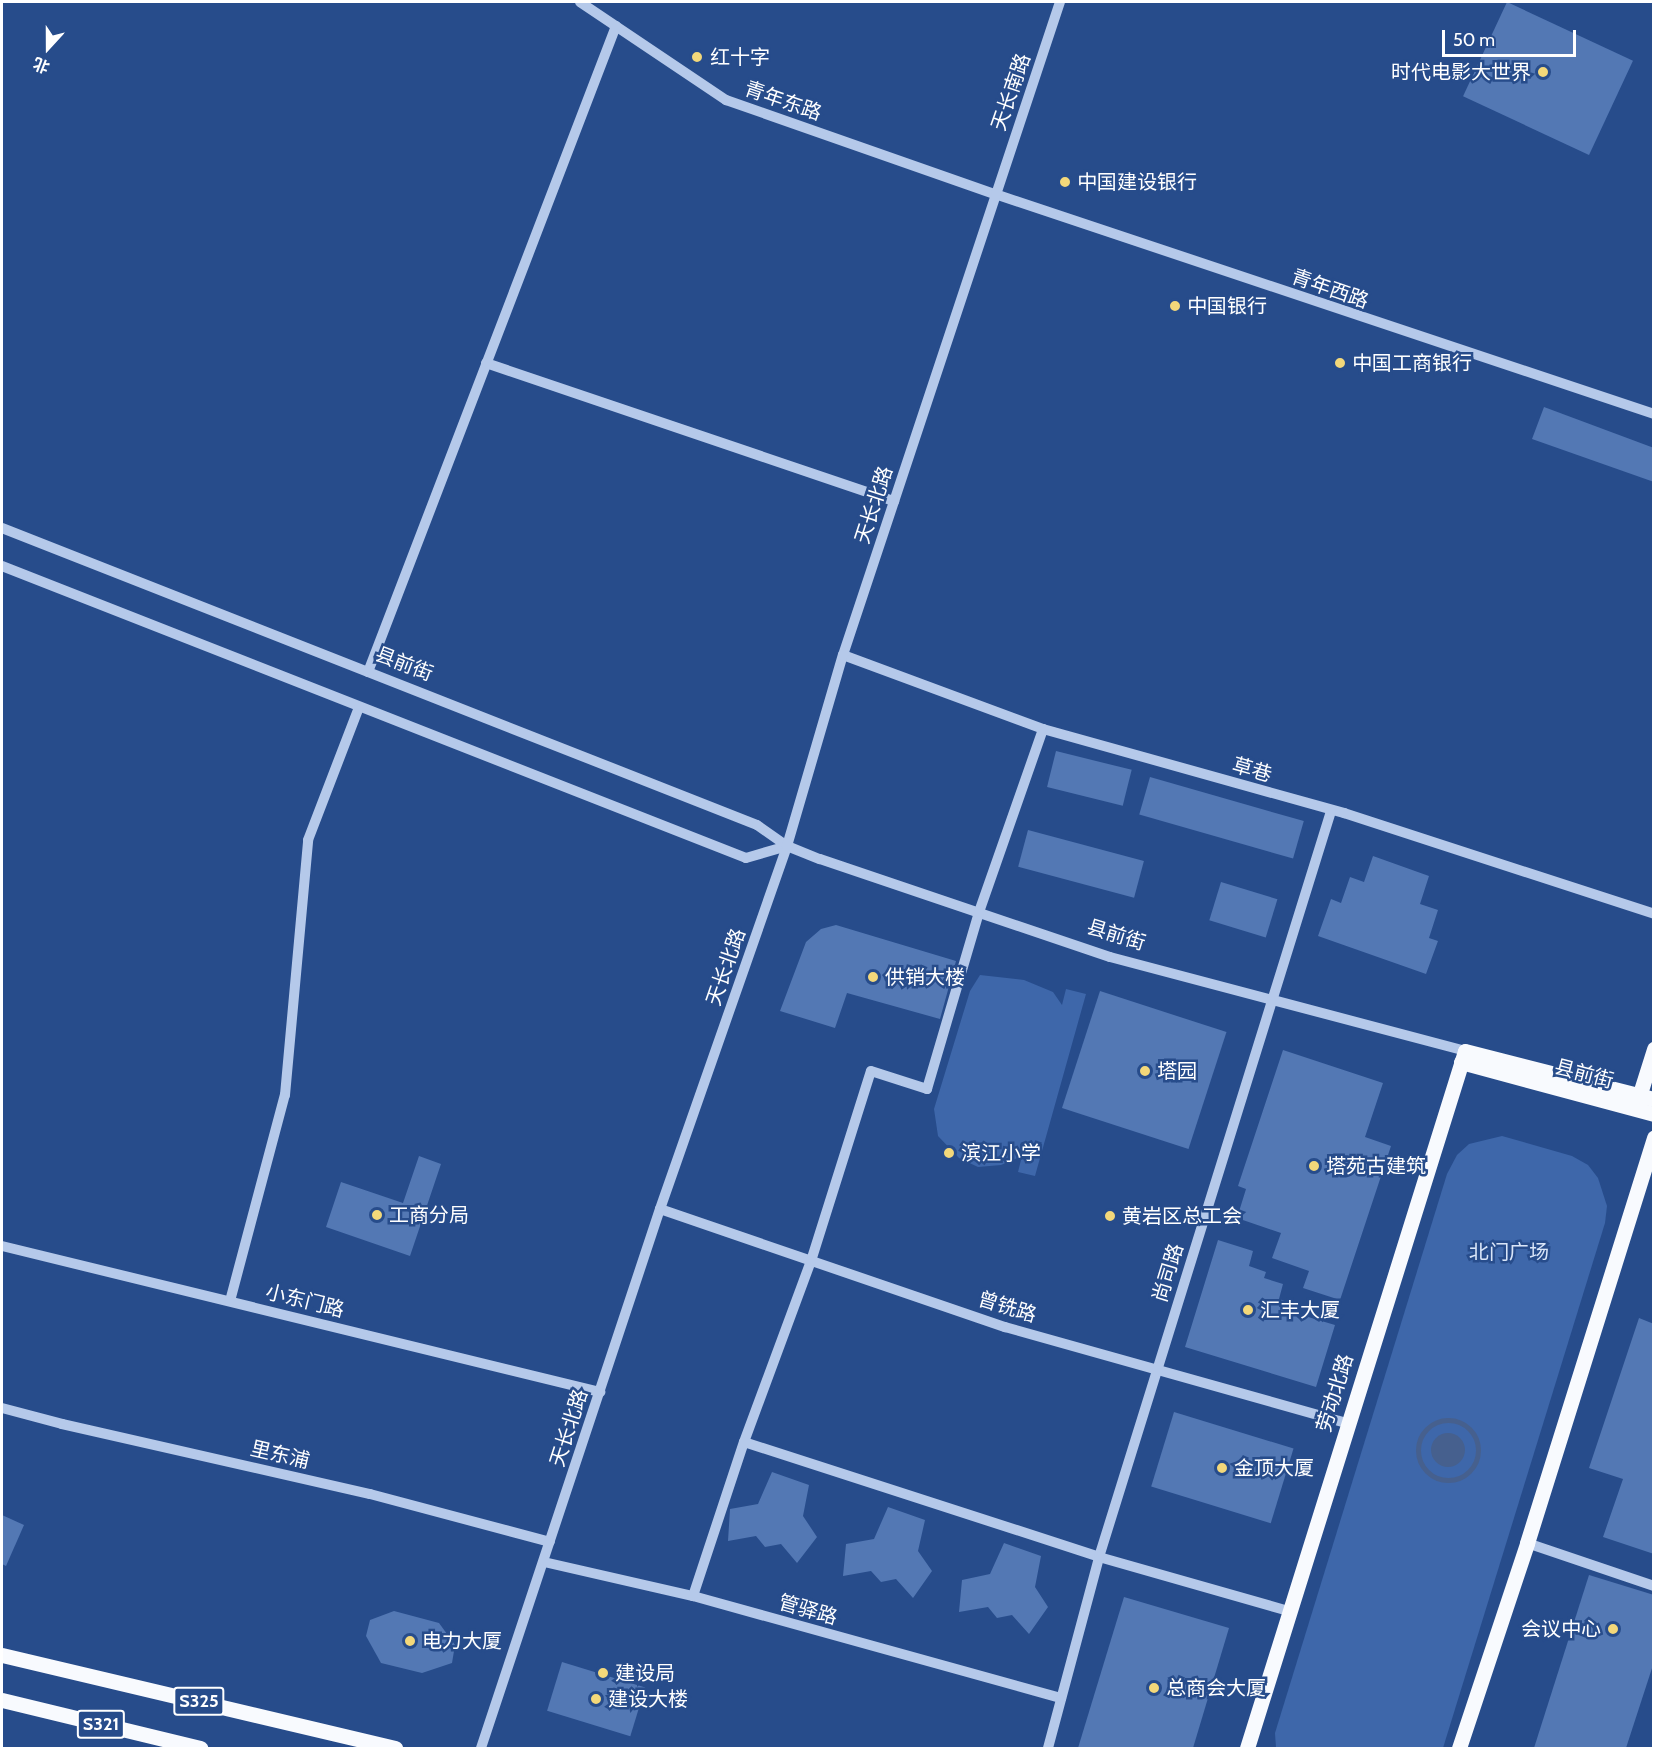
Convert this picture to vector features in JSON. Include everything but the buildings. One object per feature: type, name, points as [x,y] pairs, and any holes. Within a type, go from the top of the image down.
[{"type":"main road","points":[[1643,1101],[1653,1049]]},
{"type":"main road","name":"县前街","points":[[1463,1057],[1643,1101],[1653,1114]]},
{"type":"main road","name":"劳动北路","points":[[1247,1749],[1288,1611],[1463,1057]]},
{"type":"main road","points":[[1459,1749],[1484,1665],[1527,1543],[1653,1137]]},
{"type":"main road","name":"S325","points":[[2,1655],[395,1749]]},
{"type":"main road","name":"S321","points":[[2,1700],[200,1749]]},
{"type":"street","name":"青年东路","points":[[580,2],[726,100],[995,195]]},
{"type":"street","name":"天长南路","points":[[995,195],[1060,2]]},
{"type":"street","points":[[368,672],[616,26]]},
{"type":"street","name":"青年西路","points":[[995,195],[1653,414]]},
{"type":"street","name":"天长北路","points":[[481,1749],[660,1209],[787,846],[843,655],[995,195]]},
{"type":"street","points":[[486,363],[894,501]]},
{"type":"street","name":"县前街","points":[[2,528],[757,825],[787,846],[1110,957],[1439,1044],[1463,1057]]},
{"type":"street","points":[[2,566],[746,858],[787,846]]},
{"type":"street","name":"草巷","points":[[843,655],[1043,729],[1331,811],[1653,914]]},
{"type":"street","points":[[230,1301],[285,1095],[308,840],[359,706]]},
{"type":"street","points":[[693,1596],[744,1442],[811,1260],[871,1071],[927,1089],[980,912],[1043,729]]},
{"type":"street","name":"尚司路","points":[[1048,1749],[1099,1557],[1331,811]]},
{"type":"street","name":"曾铣路","points":[[660,1209],[1005,1327],[1347,1423]]},
{"type":"street","name":"小东门路","points":[[2,1246],[600,1392]]},
{"type":"street","name":"里东浦","points":[[2,1408],[62,1424],[370,1494],[550,1542]]},
{"type":"street","points":[[744,1442],[1099,1557],[1288,1611]]},
{"type":"street","points":[[1527,1543],[1653,1586]]},
{"type":"street","name":"管驿路","points":[[544,1562],[693,1596],[1061,1698]]},
{"type":"street","points":[[2,1649],[17,1659]]},
{"type":"green space","points":[[980,975],[1024,980],[1053,992],[1062,1005],[1066,989],[1086,994],[1035,1176],[1018,1172],[1022,1156],[1001,1165],[978,1167],[959,1158],[938,1136],[934,1109],[970,991]]},
{"type":"green space","name":"北门广场","points":[[1502,1136],[1572,1156],[1588,1165],[1598,1178],[1607,1206],[1605,1223],[1443,1748],[1276,1748],[1275,1733],[1447,1174],[1457,1155],[1469,1144]]},
{"type":"shaded area","points":[[1448,1433],[1460,1438],[1465,1450],[1460,1462],[1448,1467],[1436,1462],[1431,1450],[1436,1438]]},
{"type":"waterway","points":[[1448,1420],[1469,1429],[1478,1450],[1469,1471],[1448,1480],[1427,1471],[1418,1450],[1427,1429],[1448,1420]]},
{"type":"place","name":"红十字","points":[[697,57]]},
{"type":"place","name":"时代电影大世界","points":[[1543,72]]},
{"type":"place","name":"中国建设银行","points":[[1065,182]]},
{"type":"place","name":"中国银行","points":[[1175,306]]},
{"type":"place","name":"中国工商银行","points":[[1340,363]]},
{"type":"place","name":"供销大楼","points":[[873,977]]},
{"type":"place","name":"塔园","points":[[1145,1071]]},
{"type":"place","name":"滨江小学","points":[[949,1153]]},
{"type":"place","name":"塔苑古建筑","points":[[1314,1166]]},
{"type":"place","name":"工商分局","points":[[377,1215]]},
{"type":"place","name":"黄岩区总工会","points":[[1110,1216]]},
{"type":"place","name":"汇丰大厦","points":[[1248,1310]]},
{"type":"place","name":"金顶大厦","points":[[1222,1468]]},
{"type":"place","name":"会议中心","points":[[1613,1629]]},
{"type":"place","name":"电力大厦","points":[[410,1641]]},
{"type":"place","name":"建设局","points":[[603,1673]]},
{"type":"place","name":"总商会大厦","points":[[1154,1688]]},
{"type":"place","name":"建设大楼","points":[[596,1699]]}]
